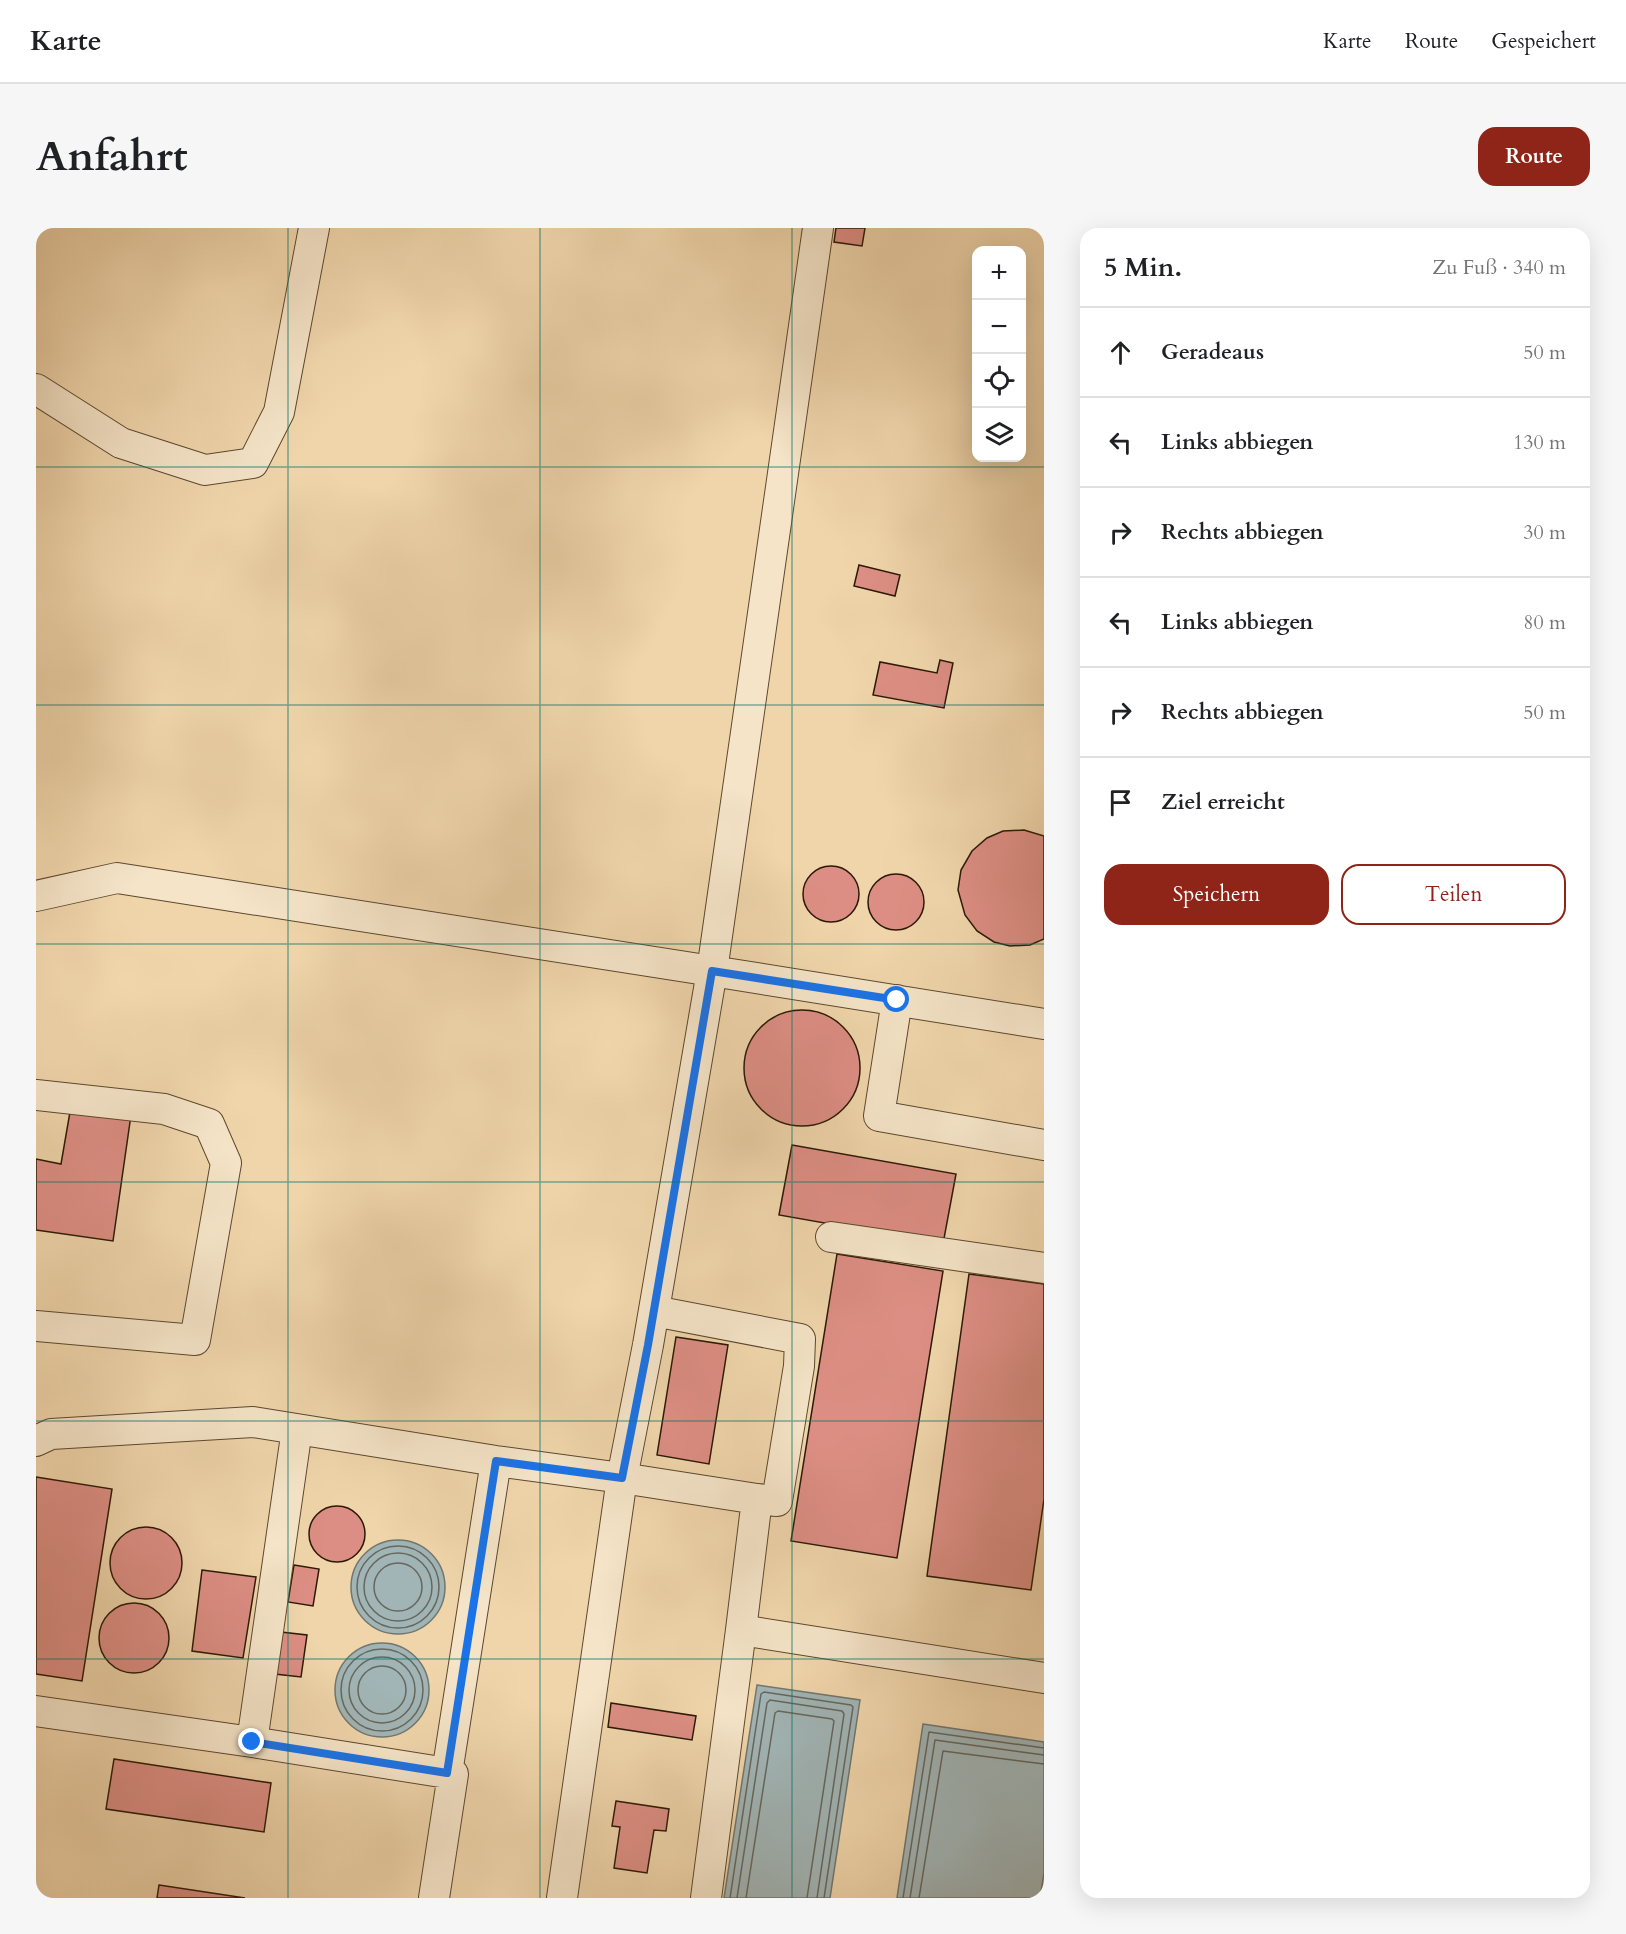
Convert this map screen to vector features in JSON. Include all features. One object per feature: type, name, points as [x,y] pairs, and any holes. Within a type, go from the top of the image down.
[{"type":"lane","points":[[36,389],[121,443],[205,470],[253,463],[279,412],[315,228]]},
{"type":"lane","points":[[562,1898],[622,1478],[654,1311],[712,971],[818,228]]},
{"type":"lane","points":[[36,896],[117,878],[1044,1024]]},
{"type":"lane","points":[[897,1000],[879,1116],[1044,1145]]},
{"type":"lane","points":[[36,1095],[164,1109],[209,1124],[226,1163],[195,1340],[36,1326]]},
{"type":"lane","points":[[831,1237],[1044,1268]]},
{"type":"lane","points":[[36,1441],[51,1434],[253,1422],[496,1461],[777,1501],[799,1366],[800,1339],[654,1311]]},
{"type":"lane","points":[[252,1742],[297,1429]]},
{"type":"lane","points":[[447,1773],[496,1461]]},
{"type":"lane","points":[[706,1898],[757,1499]]},
{"type":"lane","points":[[741,1630],[1044,1678]]},
{"type":"lane","points":[[36,1711],[453,1774],[434,1898]]},
{"type":"water","points":[[398,1540],[416,1543],[431,1554],[442,1569],[445,1587],[442,1605],[431,1620],[416,1631],[398,1634],[380,1631],[365,1620],[354,1605],[351,1587],[354,1569],[365,1554],[380,1543]]},
{"type":"water","points":[[382,1643],[400,1647],[415,1657],[425,1672],[429,1690],[425,1708],[415,1723],[400,1733],[382,1737],[364,1733],[349,1723],[339,1708],[335,1690],[339,1672],[349,1657],[364,1647]]},
{"type":"water","points":[[757,1685],[860,1700],[830,1898],[724,1898]]},
{"type":"water","points":[[923,1724],[1044,1742],[1044,1873],[1040,1898],[897,1898]]},
{"type":"building","points":[[836,228],[865,228],[862,246],[834,242]]},
{"type":"building","points":[[859,565],[900,575],[895,596],[854,586]]},
{"type":"building","points":[[940,660],[953,663],[944,708],[873,695],[880,662],[937,673]]},
{"type":"building","points":[[1024,830],[1044,836],[1044,939],[1030,945],[1010,946],[994,942],[977,931],[965,915],[958,890],[961,870],[972,851],[987,838],[1003,831]]},
{"type":"building","points":[[831,866],[846,871],[854,879],[859,894],[854,909],[846,917],[831,922],[816,917],[808,909],[803,894],[808,879],[816,871]]},
{"type":"building","points":[[891,874],[901,874],[916,882],[922,891],[924,902],[922,913],[916,922],[901,930],[891,930],[880,925],[873,918],[868,907],[868,897],[873,886],[880,879]]},
{"type":"building","points":[[802,1010],[824,1014],[843,1027],[856,1046],[860,1068],[856,1090],[843,1109],[824,1122],[802,1126],[780,1122],[761,1109],[748,1090],[744,1068],[748,1046],[761,1027],[780,1014]]},
{"type":"building","points":[[71,1106],[131,1115],[113,1241],[36,1230],[36,1159],[61,1164]]},
{"type":"building","points":[[792,1145],[956,1174],[943,1244],[779,1215]]},
{"type":"building","points":[[837,1254],[943,1271],[897,1558],[791,1541]]},
{"type":"building","points":[[969,1274],[1044,1284],[1044,1499],[1031,1590],[927,1576]]},
{"type":"building","points":[[676,1337],[728,1345],[709,1464],[657,1455]]},
{"type":"building","points":[[36,1477],[112,1489],[82,1681],[36,1674]]},
{"type":"building","points":[[331,1506],[343,1506],[357,1514],[365,1528],[363,1545],[357,1554],[343,1562],[331,1562],[314,1550],[309,1540],[309,1528],[321,1511]]},
{"type":"building","points":[[139,1527],[153,1527],[172,1537],[182,1556],[182,1570],[172,1589],[153,1599],[139,1599],[120,1589],[110,1570],[110,1556],[120,1537]]},
{"type":"building","points":[[294,1565],[319,1569],[313,1606],[288,1602]]},
{"type":"building","points":[[202,1570],[256,1577],[243,1658],[192,1651]]},
{"type":"building","points":[[127,1603],[141,1603],[154,1609],[163,1618],[169,1631],[167,1651],[159,1663],[141,1673],[127,1673],[114,1667],[105,1658],[99,1645],[99,1631],[105,1618],[114,1609]]},
{"type":"building","points":[[281,1632],[307,1635],[301,1677],[275,1674]]},
{"type":"building","points":[[611,1703],[696,1716],[692,1740],[608,1727]]},
{"type":"building","points":[[114,1759],[271,1783],[264,1832],[106,1809]]},
{"type":"building","points":[[616,1801],[669,1809],[666,1831],[654,1830],[647,1873],[614,1868],[620,1827],[612,1826]]},
{"type":"building","points":[[159,1885],[245,1898],[157,1898]]},
{"type":"route","points":[[252,1742],[447,1773],[496,1461],[622,1478],[648,1345],[712,971],[897,1000]]}]
